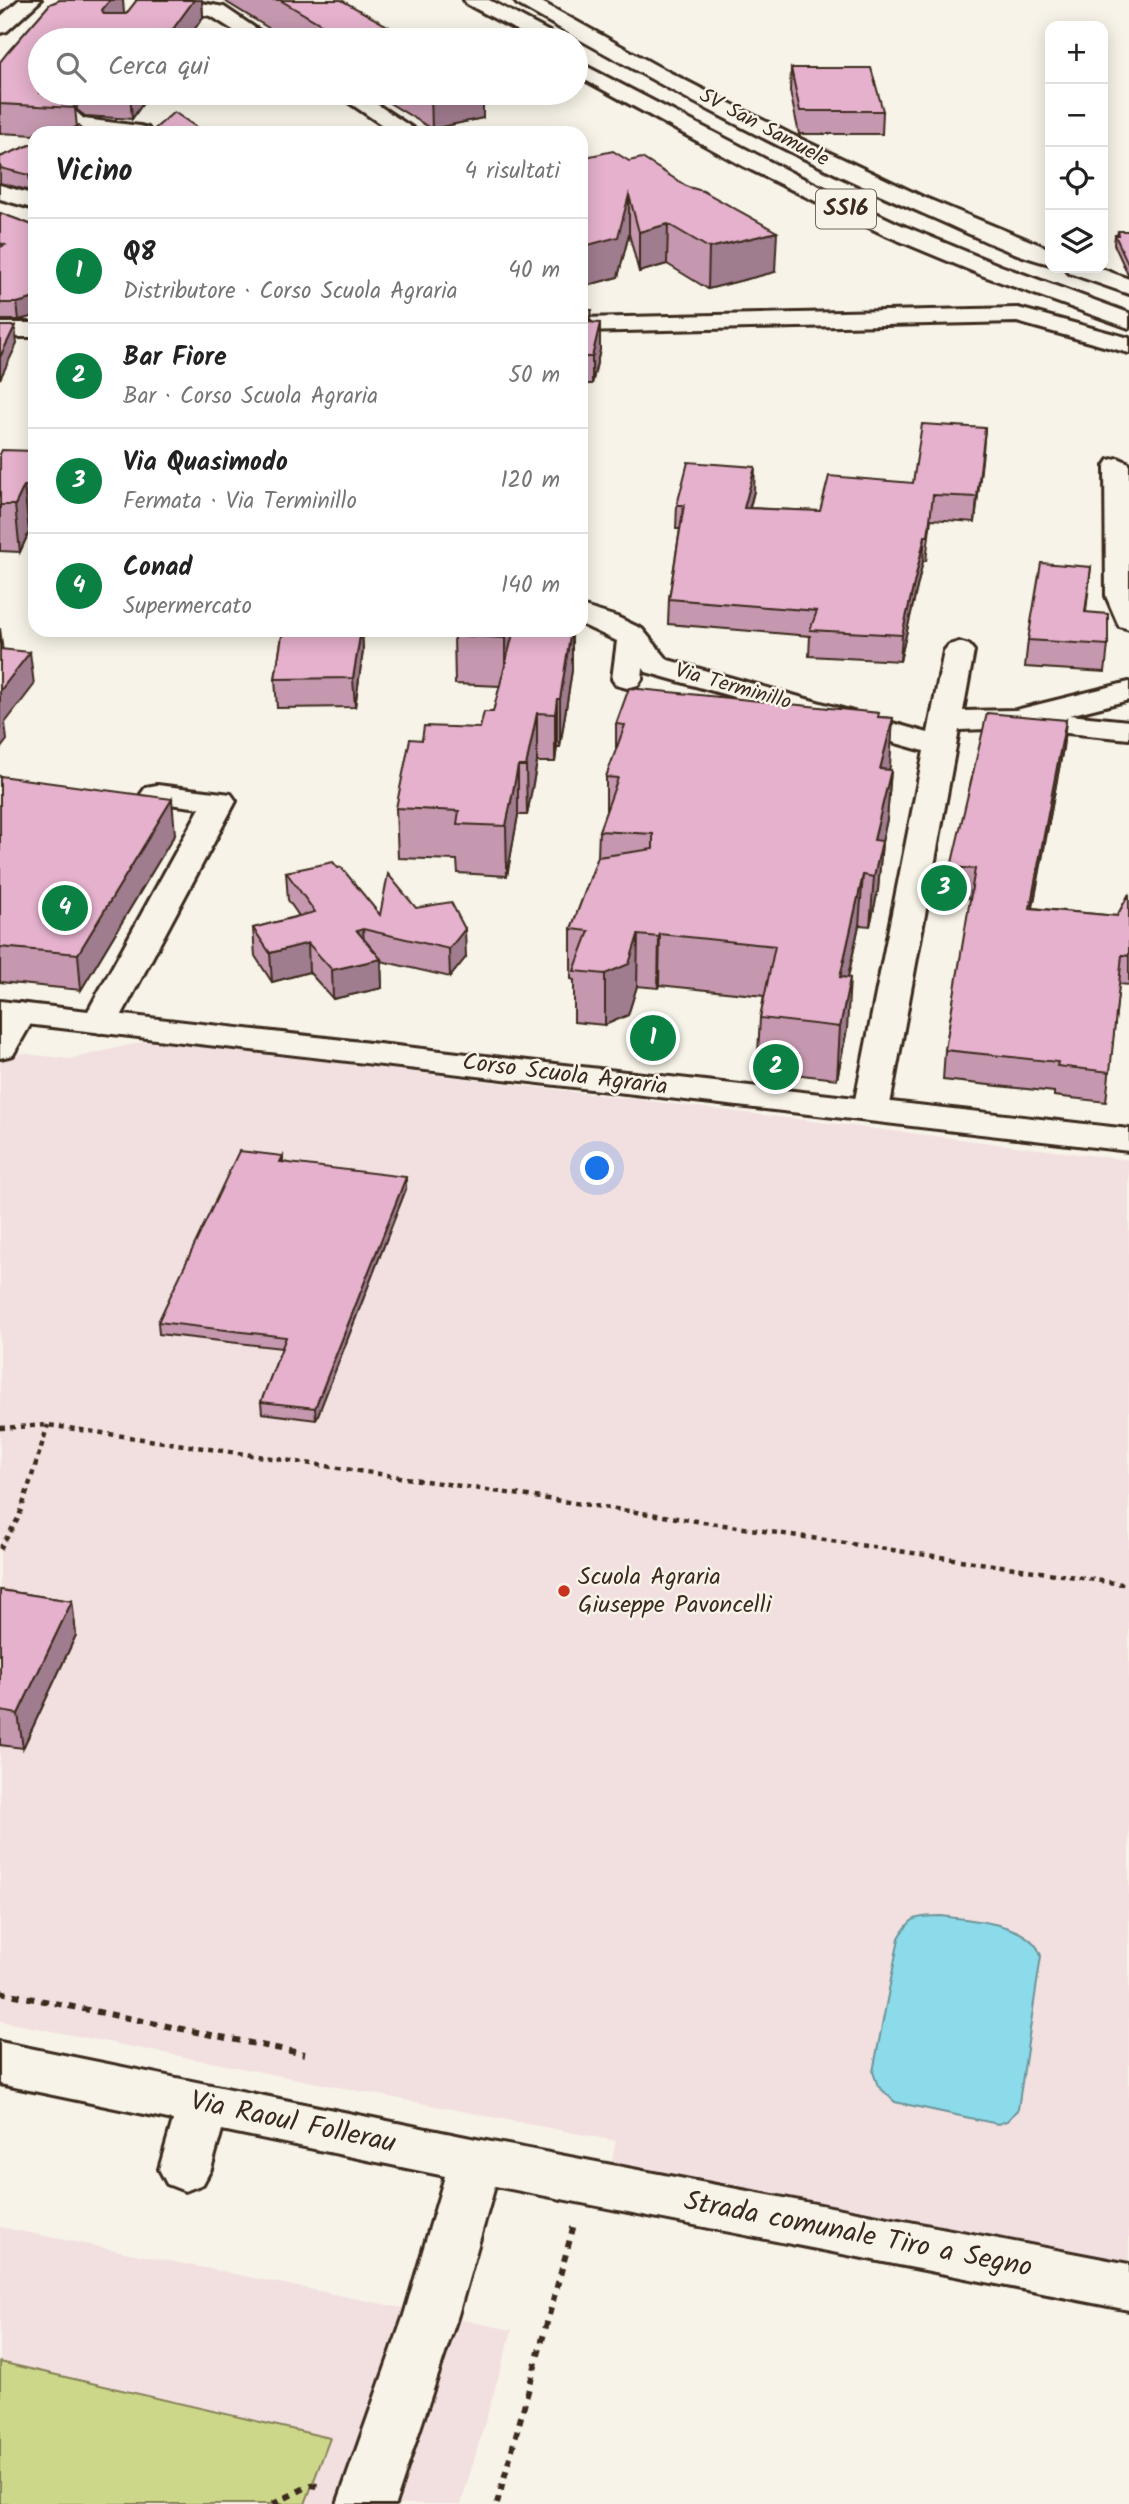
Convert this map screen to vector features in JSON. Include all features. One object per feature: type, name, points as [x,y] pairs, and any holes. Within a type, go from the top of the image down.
[{"type":"main road","points":[[0,27],[31,0]]},
{"type":"main road","points":[[132,20],[148,0],[217,11],[244,28]]},
{"type":"main road","points":[[453,0],[505,28]]},
{"type":"main road","points":[[474,0],[527,28]]},
{"type":"main road","name":"SV San Samuele","points":[[524,0],[577,28]]},
{"type":"main road","name":"SV San Samuele","points":[[588,34],[842,169],[1045,255]]},
{"type":"main road","name":"SS16","points":[[588,60],[872,208],[1003,262],[1129,305]]},
{"type":"main road","name":"SS16","points":[[588,74],[745,160],[860,215],[992,271],[1129,321]]},
{"type":"main road","points":[[66,105],[62,110],[77,125],[85,126]]},
{"type":"main road","points":[[365,105],[398,126]]},
{"type":"main road","points":[[0,192],[28,200]]},
{"type":"main road","points":[[1091,273],[1129,287]]},
{"type":"main road","points":[[588,325],[1018,315],[1129,346]]},
{"type":"main road","points":[[0,330],[28,330]]},
{"type":"main road","points":[[1118,466],[1120,596],[1129,620]]},
{"type":"main road","name":"Via Terminillo","points":[[588,617],[606,622],[632,635],[657,666],[942,734],[1016,719]]},
{"type":"main road","points":[[627,679],[632,635]]},
{"type":"main road","points":[[871,1110],[959,651]]},
{"type":"main road","points":[[1016,719],[1129,691]]},
{"type":"main road","points":[[1016,719],[1129,730]]},
{"type":"main road","points":[[100,1022],[220,801],[157,794]]},
{"type":"main road","points":[[0,1047],[10,1012]]},
{"type":"main road","name":"Corso Scuola Agraria","points":[[10,1012],[1129,1140]]},
{"type":"main road","name":"Via Raoul Follerau","points":[[0,2063],[586,2183]]},
{"type":"main road","points":[[185,2169],[203,2104]]},
{"type":"main road","points":[[366,2504],[430,2315],[476,2161]]},
{"type":"main road","name":"Strada comunale Tiro a Segno","points":[[586,2183],[1129,2287]]},
{"type":"path","points":[[0,1428],[48,1425],[1129,1585]]},
{"type":"path","points":[[0,1549],[19,1517],[48,1425]]},
{"type":"path","points":[[0,1992],[305,2054]]},
{"type":"path","points":[[497,2504],[586,2183]]},
{"type":"shaded area","name":"Scuola Agraria Giuseppe Pavoncelli","points":[[151,1040],[1129,1160],[1129,2271],[609,2174],[616,2141],[0,2021],[0,1051],[70,1059]]},
{"type":"shaded area","points":[[0,2227],[512,2330],[461,2504],[0,2504]]},
{"type":"green space","points":[[0,2362],[330,2438],[305,2504],[0,2504]]},
{"type":"water","points":[[942,1916],[999,1925],[1013,1930],[1035,1945],[1041,1956],[1018,2109],[1007,2121],[998,2124],[895,2102],[878,2086],[873,2072],[899,1938],[916,1918]]},
{"type":"building","points":[[60,0],[110,0],[102,10],[104,14],[126,14],[137,0],[194,0],[174,28],[29,28],[50,4]]},
{"type":"building","points":[[280,0],[341,0],[391,28],[328,28]]},
{"type":"building","points":[[28,30],[28,105],[74,105],[75,108],[0,104],[0,62]]},
{"type":"building","points":[[791,68],[871,68],[883,111],[800,111]]},
{"type":"building","points":[[174,112],[195,126],[158,126]]},
{"type":"building","points":[[28,146],[28,175],[0,168],[0,157]]},
{"type":"building","points":[[613,151],[629,161],[642,158],[688,187],[703,191],[777,232],[709,248],[668,224],[639,232],[629,195],[618,237],[588,245],[588,156]]},
{"type":"building","points":[[0,213],[28,223],[28,300],[0,303],[0,247],[5,245],[0,243]]},
{"type":"building","points":[[1118,231],[1129,231],[1129,266],[1115,235],[1119,235]]},
{"type":"building","points":[[588,322],[600,323],[592,357],[588,357]]},
{"type":"building","points":[[0,326],[15,326],[0,357]]},
{"type":"building","points":[[922,424],[985,428],[977,497],[933,495],[928,536],[925,536],[902,635],[810,630],[817,611],[669,599],[684,505],[677,505],[688,462],[755,467],[744,508],[820,511],[829,476],[913,483]]},
{"type":"building","points":[[2,450],[28,451],[28,484],[24,486],[15,505],[0,505]]},
{"type":"building","points":[[1041,563],[1091,567],[1085,612],[1108,614],[1108,645],[1028,640]]},
{"type":"building","points":[[282,637],[360,637],[353,678],[275,679]]},
{"type":"building","points":[[512,637],[570,637],[555,714],[537,713],[526,766],[518,766],[506,826],[457,824],[459,811],[396,808],[410,739],[422,740],[424,726],[480,728],[484,712],[493,712]]},
{"type":"building","points":[[0,649],[30,652],[0,691]]},
{"type":"building","points":[[629,688],[879,713],[878,717],[893,718],[880,769],[891,770],[874,840],[882,841],[874,877],[863,875],[840,977],[850,978],[840,1027],[760,1018],[775,946],[660,934],[659,937],[638,935],[629,964],[605,974],[574,971],[589,931],[571,929],[598,857],[653,849],[653,834],[599,831],[618,778],[606,777],[625,725],[616,724]]},
{"type":"building","points":[[987,713],[1066,720],[1030,908],[1117,916],[1129,894],[1129,956],[1122,955],[1110,1072],[1057,1066],[1058,1062],[945,1050],[975,869],[951,867]]},
{"type":"building","points":[[0,776],[172,799],[78,954],[0,947]]},
{"type":"building","points":[[333,862],[338,868],[341,867],[380,915],[388,874],[416,908],[451,902],[465,929],[449,949],[363,929],[357,931],[381,959],[332,970],[308,943],[270,953],[253,928],[315,912],[286,872]]},
{"type":"building","points":[[239,1151],[283,1156],[280,1162],[406,1177],[315,1408],[261,1402],[286,1337],[158,1322]]},
{"type":"building","points":[[0,1590],[72,1601],[18,1714],[0,1711]]},
{"type":"place","name":"Via Quasimodo","points":[[944,888]]},
{"type":"place","name":"Conad","points":[[65,908]]},
{"type":"place","name":"Q8","points":[[653,1038]]},
{"type":"place","name":"Bar Fiore","points":[[776,1067]]},
{"type":"place","name":"Scuola Agraria Giuseppe Pavoncelli","points":[[564,1591]]}]
